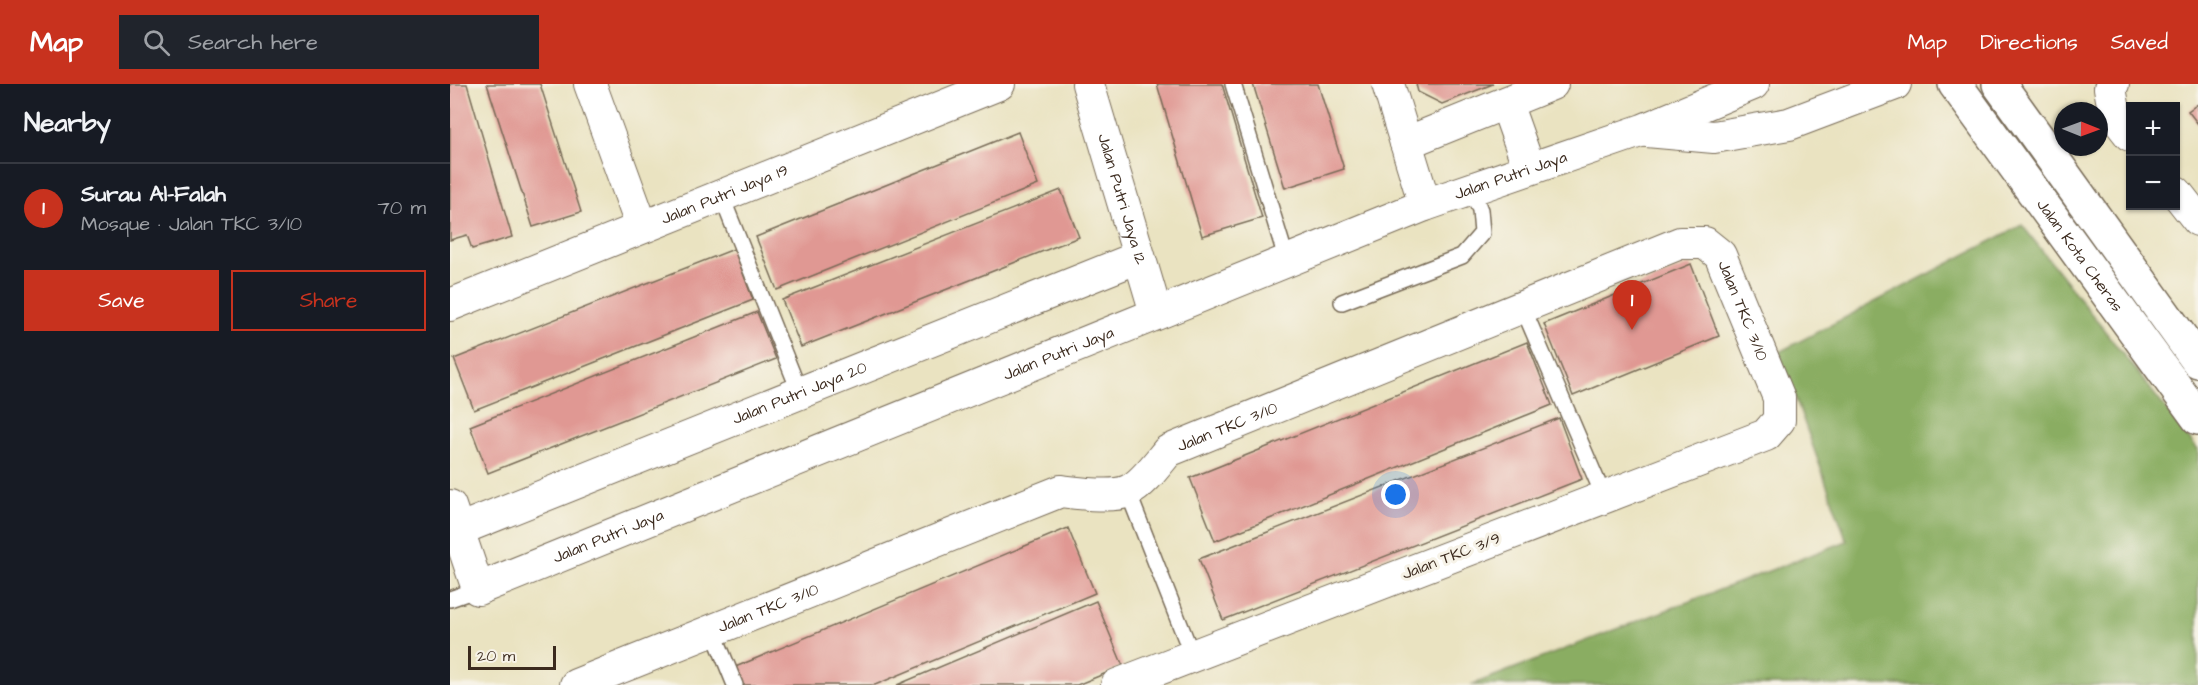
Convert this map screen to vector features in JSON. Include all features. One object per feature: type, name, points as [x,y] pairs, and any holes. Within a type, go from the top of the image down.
[{"type":"street","points":[[590,84],[642,227]]},
{"type":"street","name":"Jalan Putri Jaya 19","points":[[450,304],[999,84]]},
{"type":"street","name":"Jalan Putri Jaya 12","points":[[1088,84],[1156,313]]},
{"type":"street","points":[[1388,84],[1425,205]]},
{"type":"street","points":[[1406,143],[1552,84]]},
{"type":"street","name":"Jalan Putri Jaya","points":[[464,594],[1425,205],[1643,130],[1753,84]]},
{"type":"street","name":"Jalan Putri Jaya","points":[[1643,130],[1714,137],[1790,124],[1895,84]]},
{"type":"street","points":[[2000,84],[2198,361]]},
{"type":"street","points":[[2111,86],[2115,116],[2126,130]]},
{"type":"street","name":"Jalan Kota Cheras","points":[[1958,88],[2198,418]]},
{"type":"street","points":[[1506,103],[1529,168]]},
{"type":"street","points":[[2180,198],[2198,220]]},
{"type":"street","name":"Jalan TKC 3/10","points":[[576,685],[1061,491],[1096,495],[1128,492],[1168,451],[1680,243],[1705,243],[1720,255],[1779,398],[1779,420]]},
{"type":"street","name":"Jalan Putri Jaya 20","points":[[454,518],[800,393],[1139,257]]},
{"type":"street","name":"Jalan TKC 3/9","points":[[1117,685],[1766,435],[1779,420]]},
{"type":"street","points":[[454,518],[464,594]]},
{"type":"lane","points":[[1233,84],[1287,261]]},
{"type":"lane","points":[[1342,302],[1462,256],[1482,233],[1480,210],[1471,188]]},
{"type":"lane","points":[[721,195],[800,393]]},
{"type":"lane","points":[[1523,308],[1604,496]]},
{"type":"lane","points":[[1128,492],[1192,655]]},
{"type":"lane","points":[[713,631],[735,685]]},
{"type":"green space","points":[[2022,225],[2198,450],[2198,685],[1471,685],[1847,541],[1779,352]]},
{"type":"building","points":[[450,84],[467,84],[512,237],[472,249],[467,235],[450,240]]},
{"type":"building","points":[[487,84],[540,84],[581,212],[533,227]]},
{"type":"building","points":[[1157,84],[1222,84],[1262,218],[1202,236]]},
{"type":"building","points":[[1253,84],[1318,84],[1344,169],[1285,188]]},
{"type":"building","points":[[1416,84],[1493,84],[1442,104],[1418,92]]},
{"type":"building","points":[[2198,104],[2198,124],[2188,111]]},
{"type":"building","points":[[1018,132],[1038,185],[777,290],[756,237]]},
{"type":"building","points":[[1061,190],[1079,237],[801,347],[782,300]]},
{"type":"building","points":[[734,249],[753,300],[474,410],[454,359]]},
{"type":"building","points":[[1691,264],[1719,336],[1573,396],[1544,324]]},
{"type":"building","points":[[757,312],[776,359],[488,473],[470,426]]},
{"type":"building","points":[[1527,342],[1552,405],[1215,541],[1190,478]]},
{"type":"building","points":[[1559,418],[1582,479],[1223,620],[1199,559]]},
{"type":"building","points":[[1068,528],[1095,593],[875,685],[740,685],[733,668]]},
{"type":"building","points":[[1096,601],[1123,666],[1077,685],[897,685]]},
{"type":"place","name":"Surau Al-Falah","points":[[1632,330]]}]
